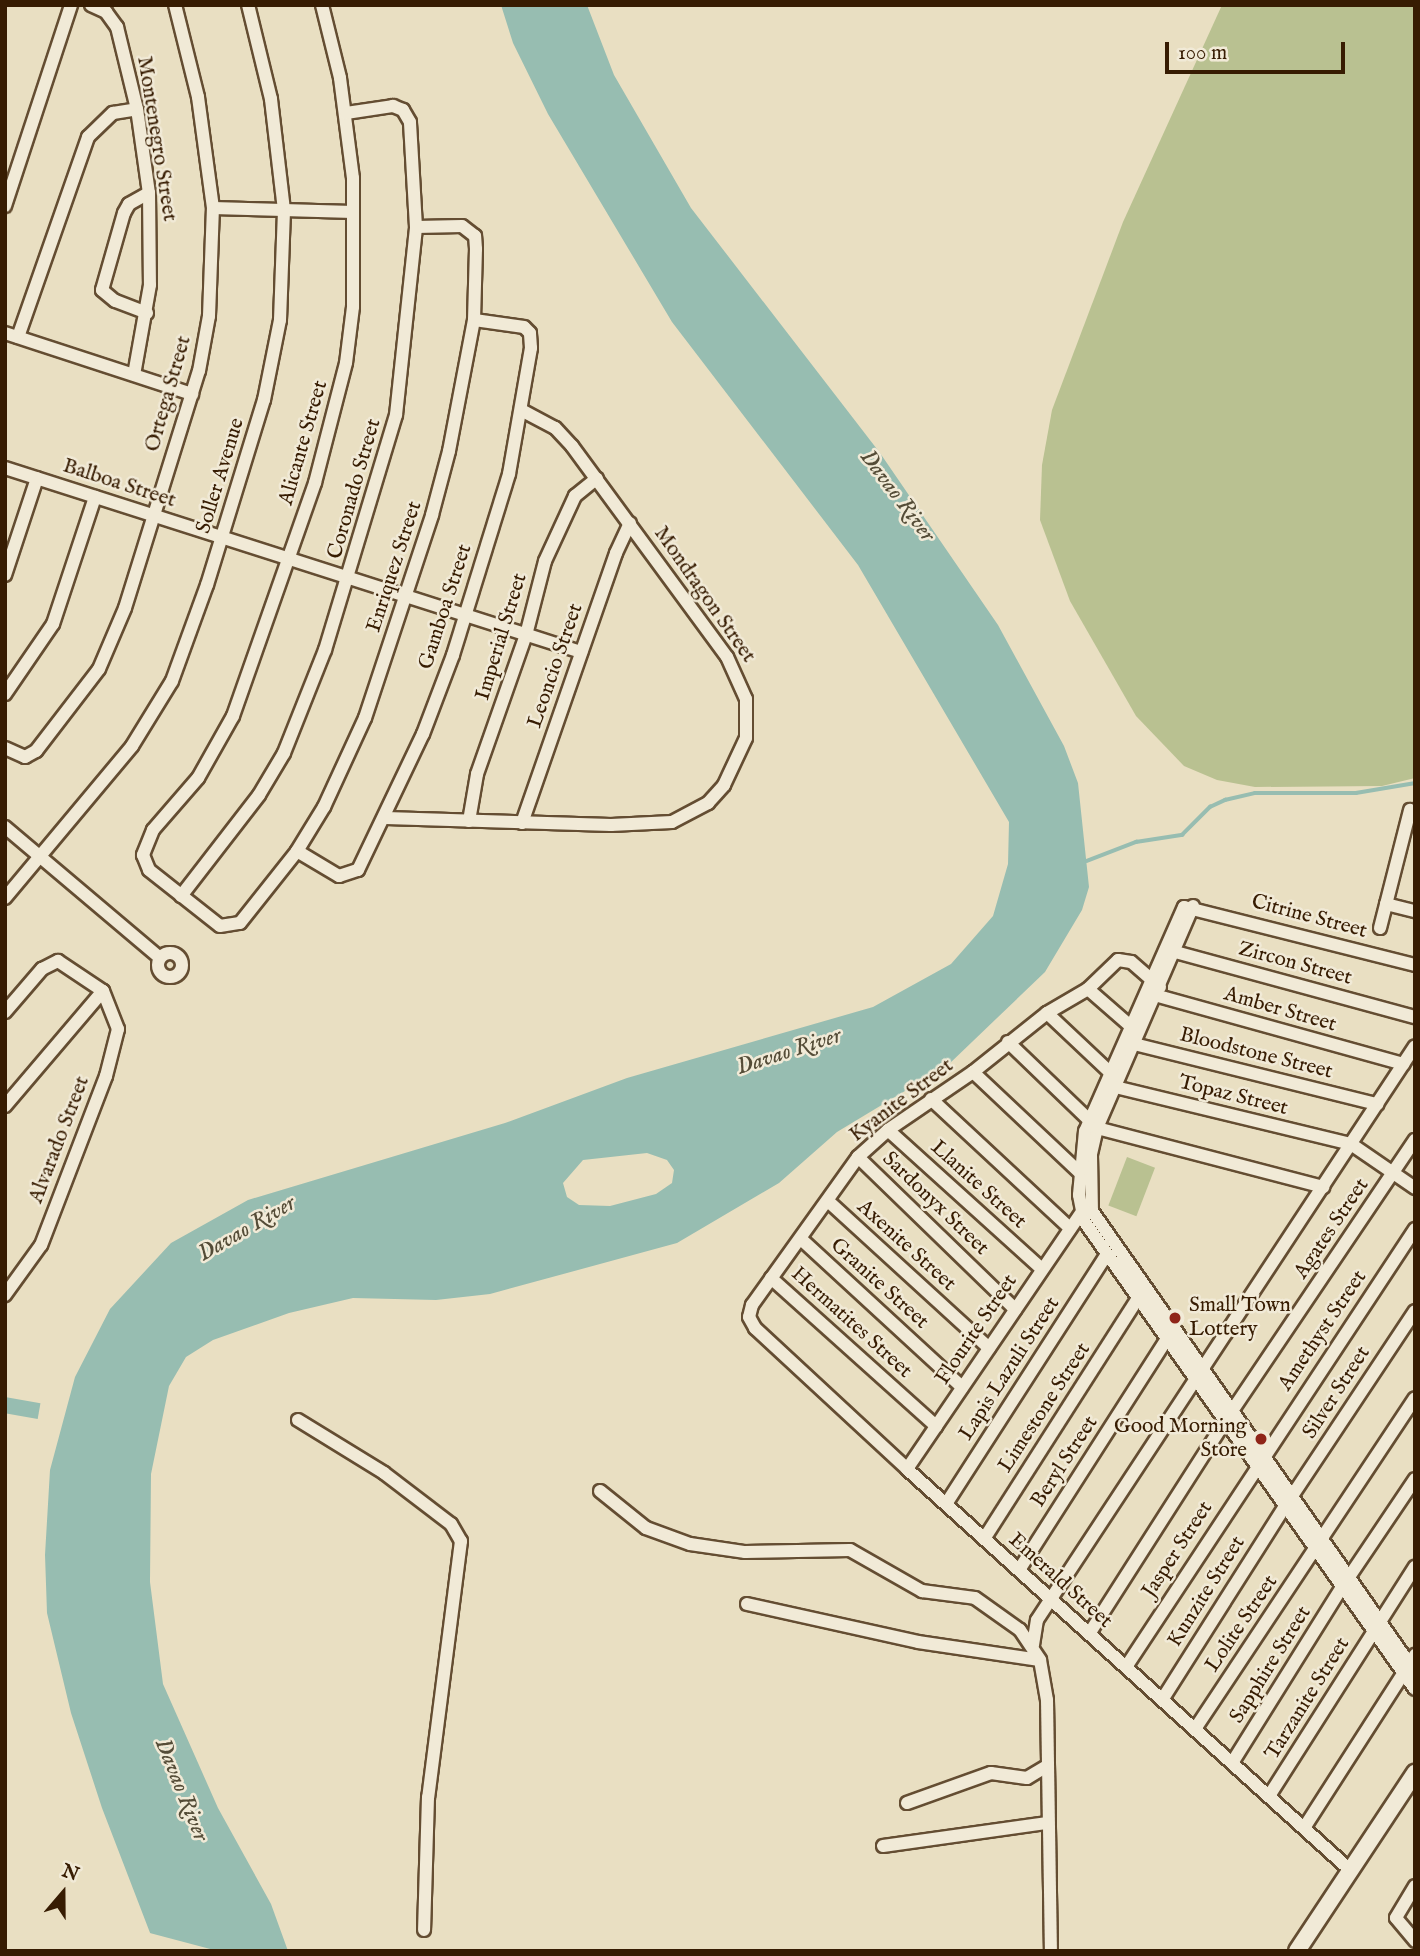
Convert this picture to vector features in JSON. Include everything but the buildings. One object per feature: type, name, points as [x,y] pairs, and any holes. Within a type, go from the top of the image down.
[{"type":"street","points":[[5,206],[71,5]]},
{"type":"street","name":"Montenegro Street","points":[[91,5],[106,12],[117,27],[137,109],[149,193],[151,262],[147,313],[134,375]]},
{"type":"street","name":"Ortega Street","points":[[5,748],[25,757],[36,751],[99,669],[125,608],[192,394],[209,316],[213,208],[198,97],[175,5]]},
{"type":"street","name":"Soller Avenue","points":[[5,898],[132,747],[156,712],[190,634],[222,537],[273,363],[283,285],[284,210],[271,99],[248,5]]},
{"type":"street","name":"Alicante Street","points":[[181,896],[149,870],[143,855],[153,830],[198,778],[233,716],[315,483],[346,363],[352,307],[353,212],[346,113],[322,5]]},
{"type":"street","name":"Coronado Street","points":[[181,896],[259,795],[284,753],[349,578],[397,415],[416,227],[410,122],[403,110],[384,106],[346,113]]},
{"type":"street","points":[[137,109],[113,113],[88,137],[12,335],[192,394]]},
{"type":"street","points":[[147,313],[115,301],[102,290],[124,213],[129,204],[149,193]]},
{"type":"street","points":[[213,208],[353,212]]},
{"type":"street","name":"Enriquez Street","points":[[181,896],[227,927],[240,923],[297,851],[356,739],[406,596],[449,452],[474,320],[474,236],[461,226],[416,227]]},
{"type":"street","name":"Gamboa Street","points":[[297,851],[322,868],[349,876],[358,870],[386,818],[424,734],[465,615],[509,474],[523,411],[530,332],[514,324],[474,320]]},
{"type":"street","name":"Mondragon Street","points":[[386,818],[522,823],[673,822],[708,803],[738,761],[748,720],[741,681],[597,478],[555,428],[523,411]]},
{"type":"street","name":"Balboa Street","points":[[5,468],[581,652]]},
{"type":"street","points":[[5,575],[37,478]]},
{"type":"street","name":"Imperial Street","points":[[469,821],[477,774],[526,635],[545,561],[575,496],[597,478]]},
{"type":"street","points":[[5,694],[53,624],[95,497]]},
{"type":"street","name":"Leoncio Street","points":[[522,823],[581,652],[630,523]]},
{"type":"street","points":[[1380,928],[1408,839],[1410,810]]},
{"type":"street","points":[[5,827],[160,958]]},
{"type":"street","points":[[1386,904],[1415,912]]},
{"type":"street","name":"Citrine Street","points":[[1169,950],[1193,906],[1415,965]]},
{"type":"street","points":[[1169,950],[1093,1124],[1079,1172],[1080,1214],[1167,1339],[1200,1376]]},
{"type":"street","name":"Zircon Street","points":[[1169,950],[1415,1017]]},
{"type":"street","name":"Kyanite Street","points":[[749,1317],[771,1278],[858,1157],[888,1130],[973,1072],[1047,1013],[1088,989],[1122,959],[1153,989]]},
{"type":"street","points":[[5,1012],[53,961],[71,965],[103,991],[5,1106]]},
{"type":"street","points":[[1088,989],[1132,1037]]},
{"type":"street","name":"Amber Street","points":[[1153,989],[1403,1064]]},
{"type":"street","name":"Alvarado Street","points":[[5,1295],[41,1245],[115,1046],[116,1018],[103,991]]},
{"type":"street","points":[[1047,1013],[1112,1081]]},
{"type":"street","name":"Bloodstone Street","points":[[1132,1037],[1377,1104]]},
{"type":"street","points":[[1008,1042],[1093,1124],[1323,1187]]},
{"type":"street","points":[[1033,1646],[1032,1628],[1053,1601],[1415,1046]]},
{"type":"street","points":[[973,1072],[1079,1172]]},
{"type":"street","name":"Topaz Street","points":[[1112,1081],[1351,1144]]},
{"type":"street","points":[[931,1099],[1070,1228]]},
{"type":"street","points":[[1093,1124],[1092,1211],[1200,1376],[1376,1626],[1410,1666],[1415,1689]]},
{"type":"street","name":"Llanite Street","points":[[888,1130],[1042,1269]]},
{"type":"street","name":"Agates Street","points":[[1089,1634],[1229,1416],[1415,1140]]},
{"type":"street","points":[[1351,1144],[1415,1188]]},
{"type":"street","name":"Sardonyx Street","points":[[858,1157],[1016,1309]]},
{"type":"street","name":"Axenite Street","points":[[828,1201],[989,1348]]},
{"type":"street","name":"Flourite Street","points":[[906,1469],[1080,1214]]},
{"type":"street","name":"Amethyst Street","points":[[1259,1459],[1415,1229]]},
{"type":"street","name":"Granite Street","points":[[801,1239],[962,1387]]},
{"type":"street","name":"Lapis Lazuli Street","points":[[946,1504],[1107,1254]]},
{"type":"street","name":"Hermatites Street","points":[[771,1278],[936,1426]]},
{"type":"street","name":"Limestone Street","points":[[984,1539],[1138,1298]]},
{"type":"street","name":"Silver Street","points":[[1288,1501],[1415,1311]]},
{"type":"street","name":"Emerald Street","points":[[749,1317],[755,1328],[906,1469],[1350,1870]]},
{"type":"street","name":"Beryl Street","points":[[1019,1570],[1167,1339]]},
{"type":"street","name":"Lolite Street","points":[[1195,1729],[1415,1398]]},
{"type":"street","points":[[298,1420],[384,1473],[451,1524],[461,1541],[428,1797],[424,1930]]},
{"type":"street","name":"Jasper Street","points":[[1126,1667],[1259,1459]]},
{"type":"street","name":"Sapphire Street","points":[[1232,1763],[1346,1582],[1415,1479]]},
{"type":"street","points":[[600,1491],[646,1528],[690,1544],[745,1552],[850,1550],[922,1591],[987,1604],[1033,1646],[1040,1660],[1047,1700],[1051,1951]]},
{"type":"street","name":"Kunzite Street","points":[[1162,1700],[1288,1501]]},
{"type":"street","name":"Tarzanite Street","points":[[1269,1797],[1415,1567]]},
{"type":"street","points":[[747,1604],[918,1642],[1040,1660]]},
{"type":"street","points":[[1304,1828],[1410,1666]]},
{"type":"street","points":[[907,1803],[991,1773],[1027,1779],[1047,1766]]},
{"type":"street","points":[[1297,1951],[1415,1773]]},
{"type":"street","points":[[883,1846],[1047,1823]]},
{"type":"street","points":[[1415,1886],[1396,1918],[1415,1941]]},
{"type":"green space","points":[[1222,5],[1415,5],[1415,778],[1382,786],[1255,787],[1217,780],[1184,766],[1136,716],[1070,601],[1040,520],[1042,465],[1052,410],[1123,222]]},
{"type":"green space","points":[[1127,1157],[1155,1168],[1136,1216],[1108,1206]]},
{"type":"water","name":"Davao River","points":[[501,5],[587,5],[614,75],[691,208],[880,453],[998,625],[1064,746],[1078,783],[1089,887],[1082,910],[1045,972],[948,1065],[837,1132],[779,1183],[677,1243],[490,1294],[436,1300],[353,1298],[289,1313],[213,1340],[186,1357],[169,1386],[151,1474],[150,1582],[163,1684],[218,1808],[271,1904],[288,1951],[157,1951],[102,1808],[71,1713],[47,1613],[45,1555],[50,1470],[75,1377],[110,1309],[171,1243],[248,1200],[505,1123],[627,1078],[873,1007],[951,964],[993,916],[1008,864],[1009,822],[858,565],[672,322],[548,114],[513,43]],"holes":[[[647,1153],[667,1160],[674,1170],[672,1183],[656,1194],[610,1206],[579,1205],[567,1197],[563,1183],[583,1160]]]},
{"type":"water","points":[[5,1397],[40,1403],[38,1419],[5,1413]]},
{"type":"pier","points":[[146,1932],[214,1950],[217,1951],[154,1951]]},
{"type":"waterway","points":[[1087,861],[1136,842],[1182,835],[1210,807],[1225,800],[1255,793],[1356,793],[1415,783]]},
{"type":"place","name":"Small Town Lottery","points":[[1175,1318]]},
{"type":"place","name":"Good Morning Store","points":[[1261,1439]]}]
